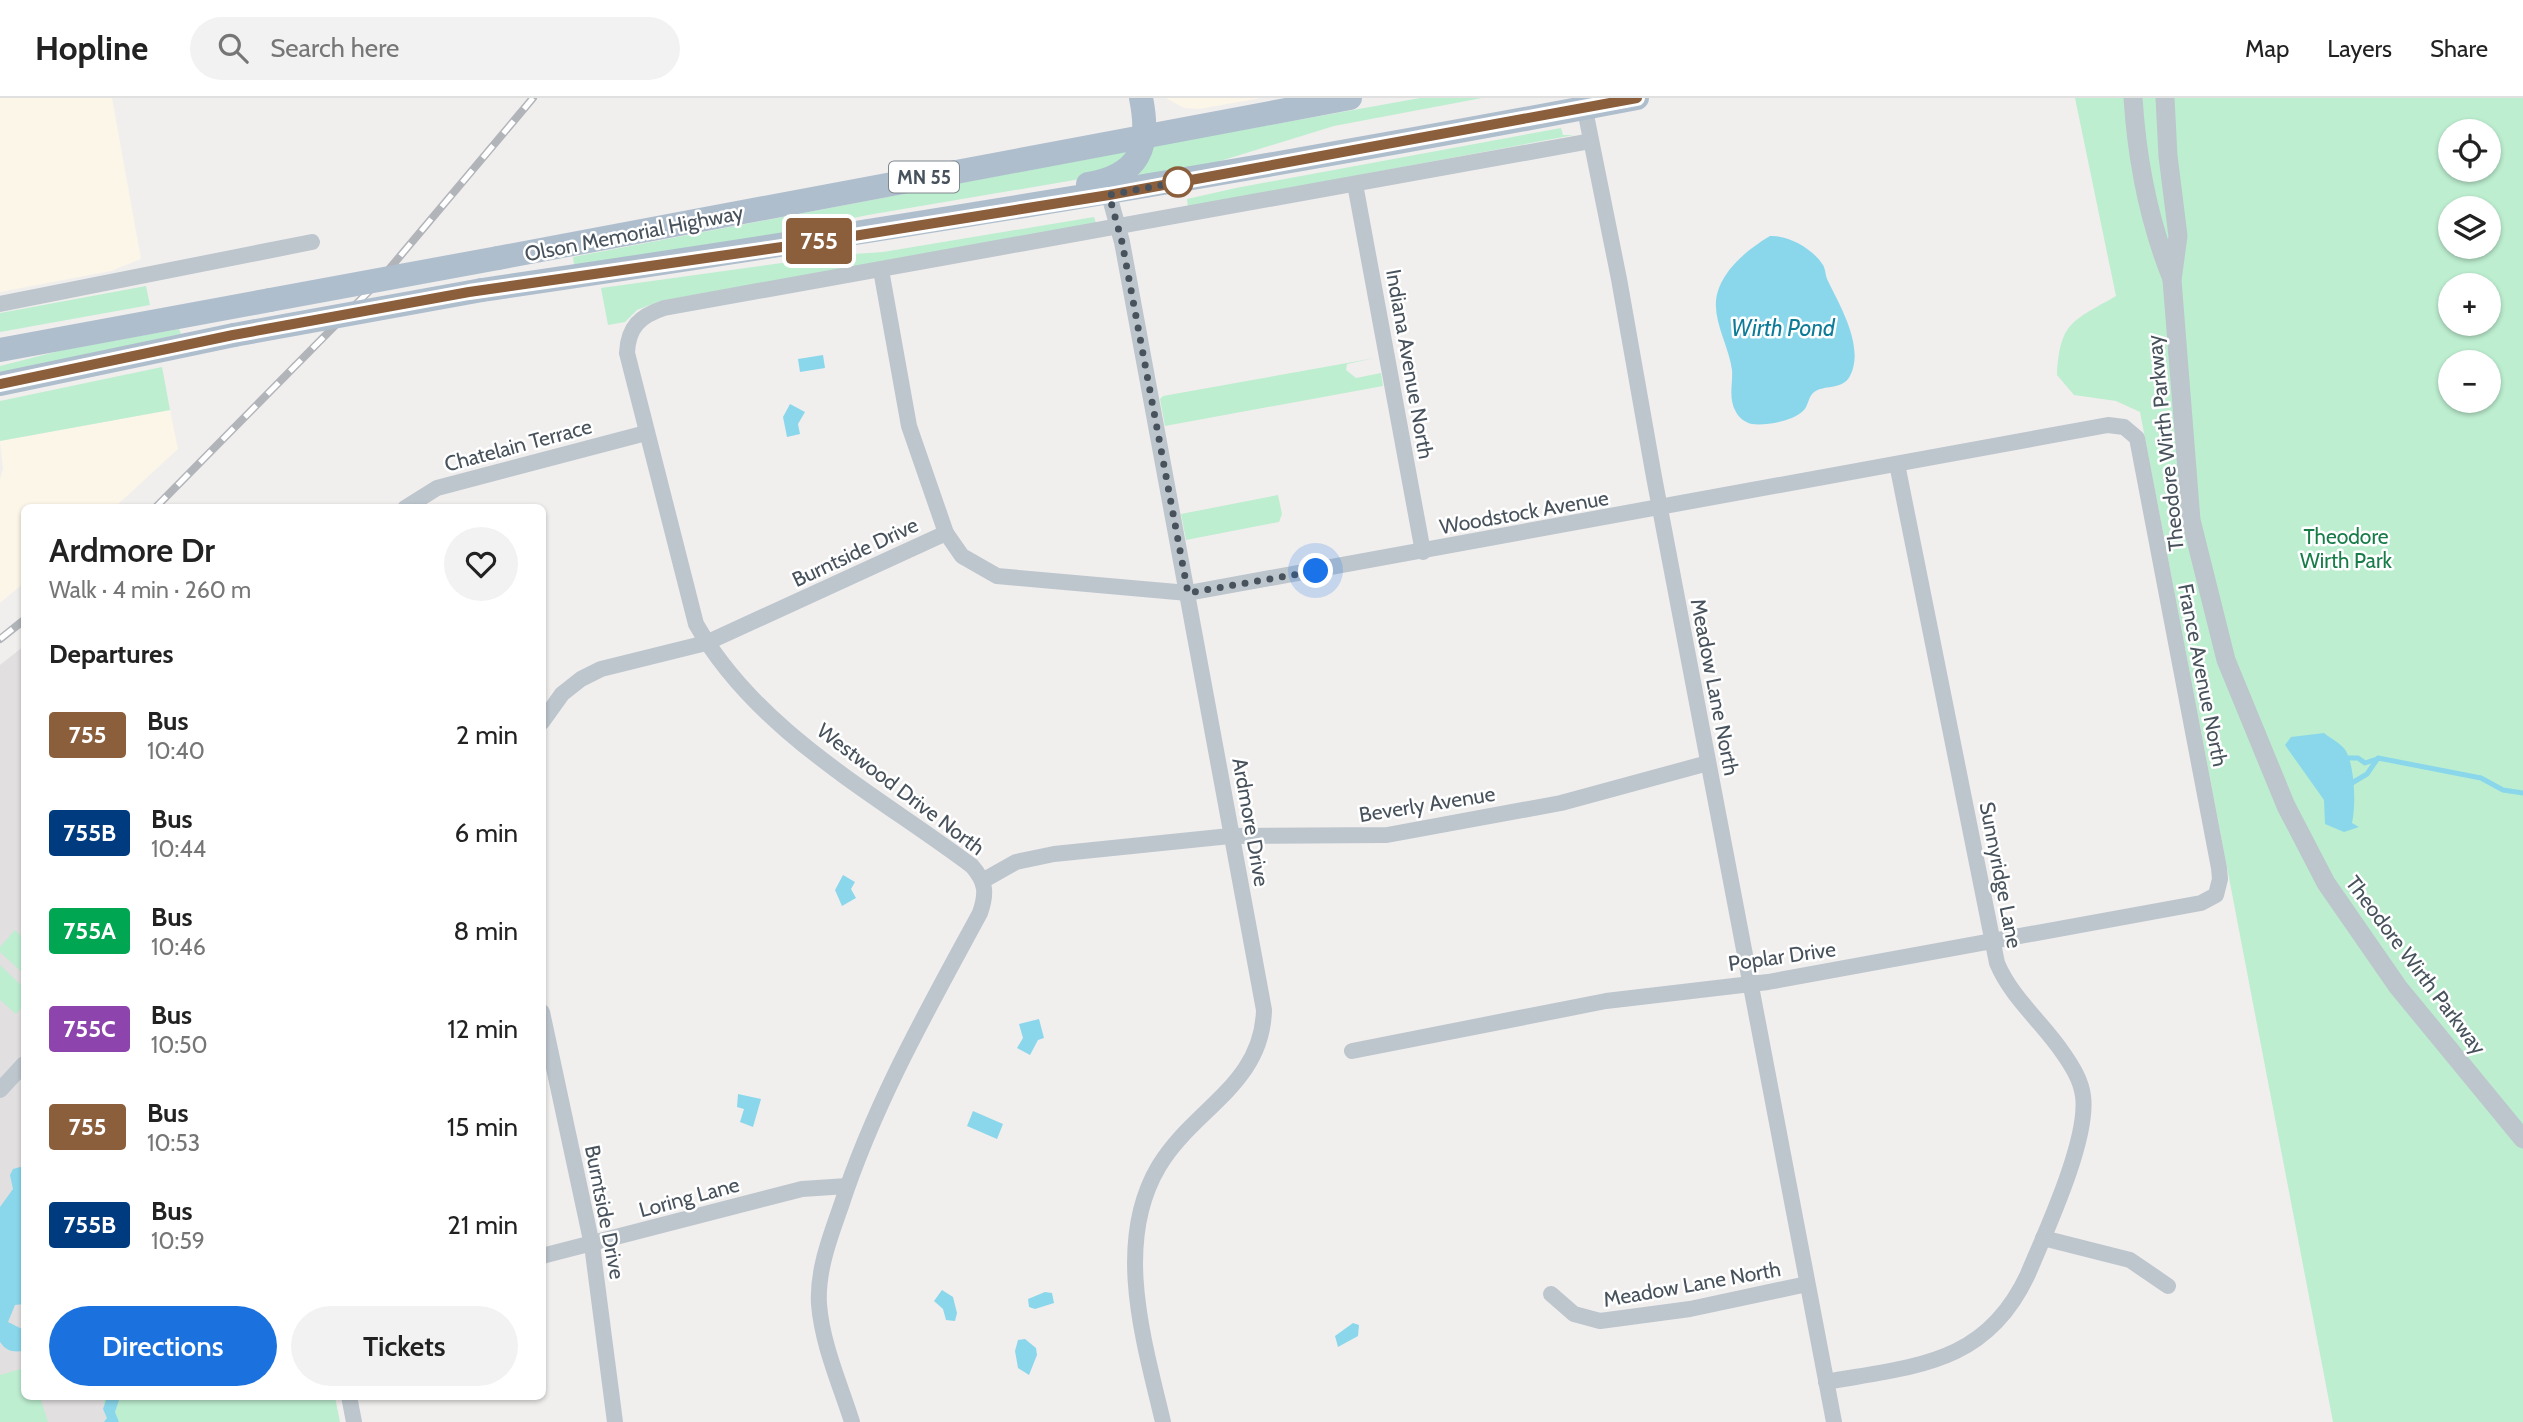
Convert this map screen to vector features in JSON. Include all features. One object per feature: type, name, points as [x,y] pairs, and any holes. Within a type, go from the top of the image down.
[{"type":"main road","points":[[810,243],[898,216],[1119,176],[1137,160],[1145,135],[1141,98]]},
{"type":"main road","name":"Olson Memorial Highway","points":[[0,350],[1350,98]]},
{"type":"main road","name":"Olson Memorial Highway","points":[[0,384],[233,335],[482,290],[810,243],[1109,195],[1583,103],[1637,98]]},
{"type":"street","name":"Theodore Wirth Parkway","points":[[2133,98],[2155,239],[2172,280]]},
{"type":"street","name":"Theodore Wirth Parkway","points":[[2165,98],[2168,156],[2178,236],[2172,280],[2192,520],[2226,660],[2251,727],[2291,817],[2326,883],[2360,936],[2438,1037],[2523,1139]]},
{"type":"street","name":"Meadow Lane North","points":[[1583,103],[1833,1422]]},
{"type":"street","points":[[881,270],[1591,141]]},
{"type":"street","name":"Indiana Avenue North","points":[[1355,184],[1423,552]]},
{"type":"street","name":"Ardmore Drive","points":[[1109,195],[1118,227],[1188,593],[1230,836],[1263,994],[1264,1024],[1255,1055],[1246,1070],[1161,1163],[1143,1202],[1135,1249],[1137,1292],[1163,1422]]},
{"type":"street","points":[[0,304],[312,242]]},
{"type":"street","name":"Westwood Drive North","points":[[852,1422],[825,1337],[819,1303],[830,1239],[866,1132],[897,1067],[980,913],[985,898],[985,880],[972,866],[800,740],[737,684],[706,643],[696,624],[627,353],[628,340],[635,323],[646,314],[664,308],[881,270]]},
{"type":"street","name":"Burntside Drive","points":[[546,716],[562,694],[580,679],[601,669],[706,643],[946,533],[909,426],[881,270]]},
{"type":"street","name":"Woodstock Avenue","points":[[946,533],[962,556],[997,576],[1188,593],[1660,509],[2108,425],[2124,427]]},
{"type":"street","name":"France Avenue North","points":[[2124,427],[2137,438],[2140,451],[2219,868],[2220,879],[2216,895]]},
{"type":"street","name":"Chatelain Terrace","points":[[411,504],[437,488],[646,433]]},
{"type":"street","name":"Sunnyridge Lane","points":[[1826,1382],[1936,1360],[1981,1337],[2006,1314],[2018,1295],[2043,1238],[2081,1131],[2083,1096],[2079,1081],[2063,1053],[2002,975],[1992,940],[1897,464]]},
{"type":"street","name":"Beverly Avenue","points":[[985,880],[1031,858],[1230,836],[1387,835],[1561,803],[1708,763]]},
{"type":"street","name":"Poplar Drive","points":[[1352,1051],[1606,1001],[1750,983],[2201,903],[2216,895]]},
{"type":"street","name":"Burntside Drive","points":[[546,1031],[592,1245],[615,1422]]},
{"type":"street","points":[[0,1090],[21,1067]]},
{"type":"street","name":"Loring Lane","points":[[546,1255],[802,1189],[847,1186]]},
{"type":"street","points":[[2043,1238],[2130,1260],[2168,1286]]},
{"type":"street","name":"Meadow Lane North","points":[[1551,1294],[1574,1314],[1600,1321],[1690,1309],[1807,1284]]},
{"type":"street","points":[[350,1400],[354,1422]]},
{"type":"shaded area","points":[[0,98],[112,98],[141,259],[111,271],[0,292]]},
{"type":"shaded area","points":[[1166,98],[1261,98],[1199,109],[1184,108]]},
{"type":"shaded area","points":[[170,410],[178,449],[118,504],[21,504],[21,586],[0,603],[0,479],[3,469],[0,441]]},
{"type":"shaded area","points":[[21,648],[21,1400],[103,1400],[107,1422],[0,1422],[0,665]]},
{"type":"green space","points":[[1420,98],[1482,98],[1334,126],[1217,162],[1137,178],[1153,146]]},
{"type":"green space","name":"Theodore Wirth Park","points":[[2075,98],[2523,98],[2523,1422],[2333,1422],[2140,412],[2116,401],[2074,395],[2057,375],[2061,343],[2066,333],[2089,311],[2116,296]]},
{"type":"green space","points":[[1561,128],[1563,135],[1574,135],[1188,207],[1187,199],[1236,188]]},
{"type":"green space","points":[[1133,150],[1098,176],[868,215],[756,238],[574,265],[573,257]]},
{"type":"green space","points":[[1094,217],[1096,223],[660,301],[637,310],[625,322],[608,325],[601,288],[839,255],[883,252]]},
{"type":"green space","points":[[146,286],[150,305],[0,332],[0,313]]},
{"type":"green space","points":[[179,329],[181,334],[0,373],[0,366],[63,350]]},
{"type":"green space","points":[[1375,358],[1347,364],[1346,370],[1356,378],[1381,373],[1383,386],[1165,426],[1160,399],[1163,396]]},
{"type":"green space","points":[[162,367],[170,410],[0,441],[0,401]]},
{"type":"green space","points":[[1278,495],[1282,514],[1279,522],[1186,540],[1181,514]]},
{"type":"green space","points":[[15,930],[21,936],[21,971],[0,952],[0,947]]},
{"type":"green space","points":[[0,965],[21,985],[21,1008],[16,1014],[0,1000]]},
{"type":"green space","points":[[21,1369],[21,1400],[41,1400],[48,1422],[0,1422],[0,1375]]},
{"type":"green space","points":[[103,1400],[336,1400],[340,1422],[107,1422]]},
{"type":"water","name":"Wirth Pond","points":[[1770,236],[1800,244],[1823,265],[1849,327],[1855,352],[1854,365],[1847,381],[1817,390],[1810,397],[1805,409],[1793,418],[1752,424],[1737,414],[1731,397],[1732,370],[1717,319],[1716,298],[1723,280],[1734,265]]},
{"type":"water","points":[[823,355],[825,368],[800,372],[798,359]]},
{"type":"water","points":[[790,404],[805,412],[798,424],[800,434],[787,437],[783,417]]},
{"type":"water","points":[[2324,733],[2344,748],[2351,767],[2354,797],[2352,823],[2359,827],[2344,832],[2325,824],[2324,800],[2285,745],[2291,737]]},
{"type":"water","points":[[843,875],[855,882],[851,889],[856,898],[842,906],[835,890]]},
{"type":"water","points":[[1039,1019],[1044,1038],[1038,1040],[1030,1055],[1017,1048],[1023,1038],[1019,1024]]},
{"type":"water","points":[[738,1094],[761,1099],[753,1127],[740,1122],[744,1109],[737,1107]]},
{"type":"water","points":[[973,1111],[1003,1124],[997,1139],[967,1126]]},
{"type":"water","points":[[21,1167],[21,1304],[15,1305],[8,1322],[21,1328],[21,1351],[8,1350],[0,1342],[0,1207],[13,1189],[10,1175],[13,1169]]},
{"type":"water","points":[[942,1290],[953,1297],[957,1313],[955,1321],[946,1320],[943,1309],[934,1301]]},
{"type":"water","points":[[1045,1292],[1052,1293],[1054,1303],[1035,1309],[1029,1307],[1028,1299]]},
{"type":"water","points":[[1353,1323],[1359,1325],[1358,1336],[1338,1347],[1335,1336]]},
{"type":"water","points":[[1025,1339],[1036,1348],[1037,1355],[1029,1375],[1018,1368],[1015,1351],[1018,1340]]},
{"type":"water","points":[[106,1400],[119,1400],[115,1412],[119,1422],[104,1422],[107,1418],[103,1409]]},
{"type":"waterway","points":[[2348,758],[2358,758],[2365,763],[2377,759]]},
{"type":"waterway","points":[[2352,783],[2367,774],[2378,758],[2481,778],[2503,790],[2523,793]]},
{"type":"railway","points":[[159,504],[380,280],[533,98]]},
{"type":"railway","points":[[0,639],[21,622]]},
{"type":"bus line","name":"755","points":[[0,384],[233,335],[469,292],[810,243],[1109,195],[1637,98]]},
{"type":"route","points":[[1178,182],[1188,180],[1109,195],[1122,242],[1188,593],[1316,571]]}]
